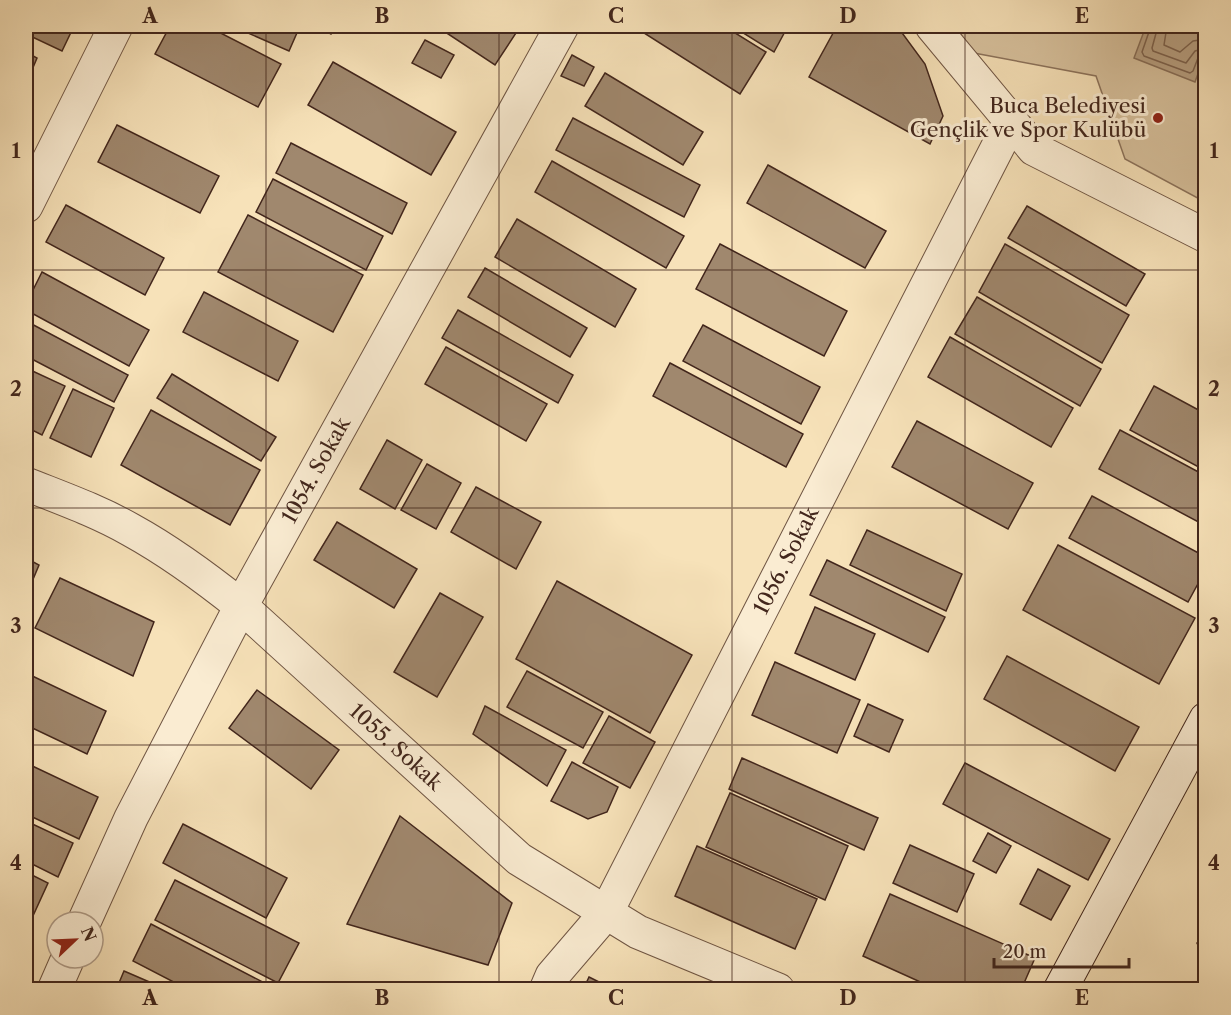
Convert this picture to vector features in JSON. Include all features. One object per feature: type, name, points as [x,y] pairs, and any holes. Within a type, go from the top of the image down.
[{"type":"street","points":[[26,206],[117,26]]},
{"type":"street","name":"1054. Sokak","points":[[89,910],[131,818],[241,606],[562,26]]},
{"type":"street","points":[[933,26],[1034,149],[1206,236]]},
{"type":"street","name":"1056. Sokak","points":[[546,990],[552,976],[606,913],[1011,121]]},
{"type":"street","name":"1055. Sokak","points":[[26,484],[78,504],[130,529],[193,568],[241,606],[519,859],[638,932],[778,990]]},
{"type":"street","points":[[1060,990],[1206,719]]},
{"type":"street","points":[[54,990],[63,970]]},
{"type":"shaded area","name":"Buca Belediyesi Gençlik ve Spor Kulübü","points":[[954,26],[1205,26],[1205,202],[1125,159],[1096,76],[974,53]]},
{"type":"water","points":[[1146,26],[1205,26],[1205,54],[1195,82],[1134,58]]},
{"type":"building","points":[[26,26],[74,26],[62,51],[26,34]]},
{"type":"building","points":[[170,26],[207,26],[281,64],[258,107],[155,54]]},
{"type":"building","points":[[232,26],[300,26],[289,51]]},
{"type":"building","points":[[316,26],[336,26],[331,34]]},
{"type":"building","points":[[436,26],[506,26],[516,33],[495,65]]},
{"type":"building","points":[[633,26],[724,26],[766,52],[740,94]]},
{"type":"building","points":[[732,26],[788,26],[774,52]]},
{"type":"building","points":[[837,26],[897,26],[925,64],[943,116],[930,144],[809,77]]},
{"type":"building","points":[[425,40],[454,55],[441,78],[412,63]]},
{"type":"building","points":[[26,52],[37,58],[26,84]]},
{"type":"building","points":[[572,55],[594,67],[584,86],[561,76]]},
{"type":"building","points":[[333,62],[456,132],[431,175],[308,105]]},
{"type":"building","points":[[605,73],[703,132],[683,165],[585,106]]},
{"type":"building","points":[[573,118],[700,185],[684,217],[556,150]]},
{"type":"building","points":[[117,125],[219,176],[200,213],[98,162]]},
{"type":"building","points":[[1206,141],[1206,160],[1198,156]]},
{"type":"building","points":[[291,143],[407,203],[392,234],[276,173]]},
{"type":"building","points":[[552,161],[684,236],[666,268],[535,192]]},
{"type":"building","points":[[768,165],[886,231],[865,268],[747,203]]},
{"type":"building","points":[[273,179],[383,236],[366,270],[256,212]]},
{"type":"building","points":[[66,205],[164,258],[145,295],[46,242]]},
{"type":"building","points":[[1027,206],[1145,274],[1126,306],[1008,238]]},
{"type":"building","points":[[248,215],[363,275],[333,332],[218,272]]},
{"type":"building","points":[[517,219],[636,289],[615,327],[495,257]]},
{"type":"building","points":[[720,244],[847,311],[824,356],[696,289]]},
{"type":"building","points":[[1005,244],[1129,315],[1102,363],[979,292]]},
{"type":"building","points":[[485,268],[587,328],[570,357],[468,297]]},
{"type":"building","points":[[42,272],[149,330],[129,366],[26,310],[26,304]]},
{"type":"building","points":[[204,292],[298,341],[278,381],[183,332]]},
{"type":"building","points":[[977,297],[1101,369],[1080,406],[955,334]]},
{"type":"building","points":[[458,310],[573,375],[558,403],[442,338]]},
{"type":"building","points":[[26,321],[128,375],[114,402],[26,356]]},
{"type":"building","points":[[703,325],[820,387],[801,424],[683,361]]},
{"type":"building","points":[[950,337],[1073,408],[1051,447],[928,377]]},
{"type":"building","points":[[446,347],[547,404],[526,441],[425,384]]},
{"type":"building","points":[[670,363],[803,434],[786,467],[653,396]]},
{"type":"building","points":[[26,368],[65,386],[42,435],[26,427]]},
{"type":"building","points":[[172,374],[276,437],[261,461],[157,398]]},
{"type":"building","points":[[1154,386],[1206,414],[1206,471],[1130,430]]},
{"type":"building","points":[[73,389],[114,408],[91,457],[50,438]]},
{"type":"building","points":[[151,410],[260,470],[230,525],[121,465]]},
{"type":"building","points":[[917,421],[1033,483],[1008,529],[892,467]]},
{"type":"building","points":[[1120,430],[1206,476],[1206,526],[1099,469]]},
{"type":"building","points":[[387,440],[422,460],[395,509],[360,489]]},
{"type":"building","points":[[427,464],[461,483],[436,529],[401,510]]},
{"type":"building","points":[[476,487],[541,522],[516,569],[451,532]]},
{"type":"building","points":[[1092,496],[1206,557],[1206,569],[1188,602],[1069,538]]},
{"type":"building","points":[[337,522],[417,569],[394,608],[314,560]]},
{"type":"building","points":[[867,530],[962,574],[946,611],[850,565]]},
{"type":"building","points":[[1058,545],[1195,618],[1159,684],[1023,610]]},
{"type":"building","points":[[26,558],[39,565],[26,596]]},
{"type":"building","points":[[827,560],[945,617],[928,652],[810,595]]},
{"type":"building","points":[[60,578],[154,622],[133,676],[35,628]]},
{"type":"building","points":[[557,581],[692,655],[650,733],[516,659]]},
{"type":"building","points":[[440,593],[483,617],[437,697],[394,672]]},
{"type":"building","points":[[815,607],[875,634],[855,680],[795,653]]},
{"type":"building","points":[[1007,656],[1139,727],[1115,771],[984,699]]},
{"type":"building","points":[[775,662],[860,700],[837,753],[752,715]]},
{"type":"building","points":[[527,671],[603,712],[583,748],[507,707]]},
{"type":"building","points":[[26,673],[106,711],[87,754],[26,725]]},
{"type":"building","points":[[257,690],[339,750],[311,789],[229,728]]},
{"type":"building","points":[[868,704],[903,720],[889,752],[854,736]]},
{"type":"building","points":[[485,706],[566,750],[547,786],[473,734]]},
{"type":"building","points":[[609,716],[655,742],[630,788],[583,763]]},
{"type":"building","points":[[742,758],[878,818],[864,850],[729,789]]},
{"type":"building","points":[[572,762],[618,787],[607,812],[588,819],[551,801]]},
{"type":"building","points":[[26,763],[98,797],[79,839],[26,814]]},
{"type":"building","points":[[965,763],[1110,839],[1088,880],[943,804]]},
{"type":"building","points":[[730,793],[848,846],[825,900],[706,847]]},
{"type":"building","points":[[400,816],[512,903],[488,965],[347,924]]},
{"type":"building","points":[[26,821],[73,843],[58,877],[26,861]]},
{"type":"building","points":[[183,824],[287,878],[266,918],[163,863]]},
{"type":"building","points":[[988,833],[1011,846],[996,873],[973,861]]},
{"type":"building","points":[[910,845],[974,874],[957,912],[893,883]]},
{"type":"building","points":[[697,846],[817,899],[795,949],[675,896]]},
{"type":"building","points":[[1038,869],[1070,886],[1051,920],[1020,904]]},
{"type":"building","points":[[26,872],[48,883],[32,918],[26,915]]},
{"type":"building","points":[[175,880],[299,943],[278,983],[155,920]]},
{"type":"building","points":[[890,894],[1035,958],[1021,990],[938,990],[863,956]]},
{"type":"building","points":[[151,924],[278,990],[189,990],[133,961]]},
{"type":"building","points":[[1206,939],[1206,961],[1197,943]]},
{"type":"building","points":[[124,971],[168,990],[116,990]]},
{"type":"building","points":[[589,977],[615,990],[583,990]]},
{"type":"place","name":"Buca Belediyesi Gençlik ve Spor Kulübü","points":[[1158,118]]}]
